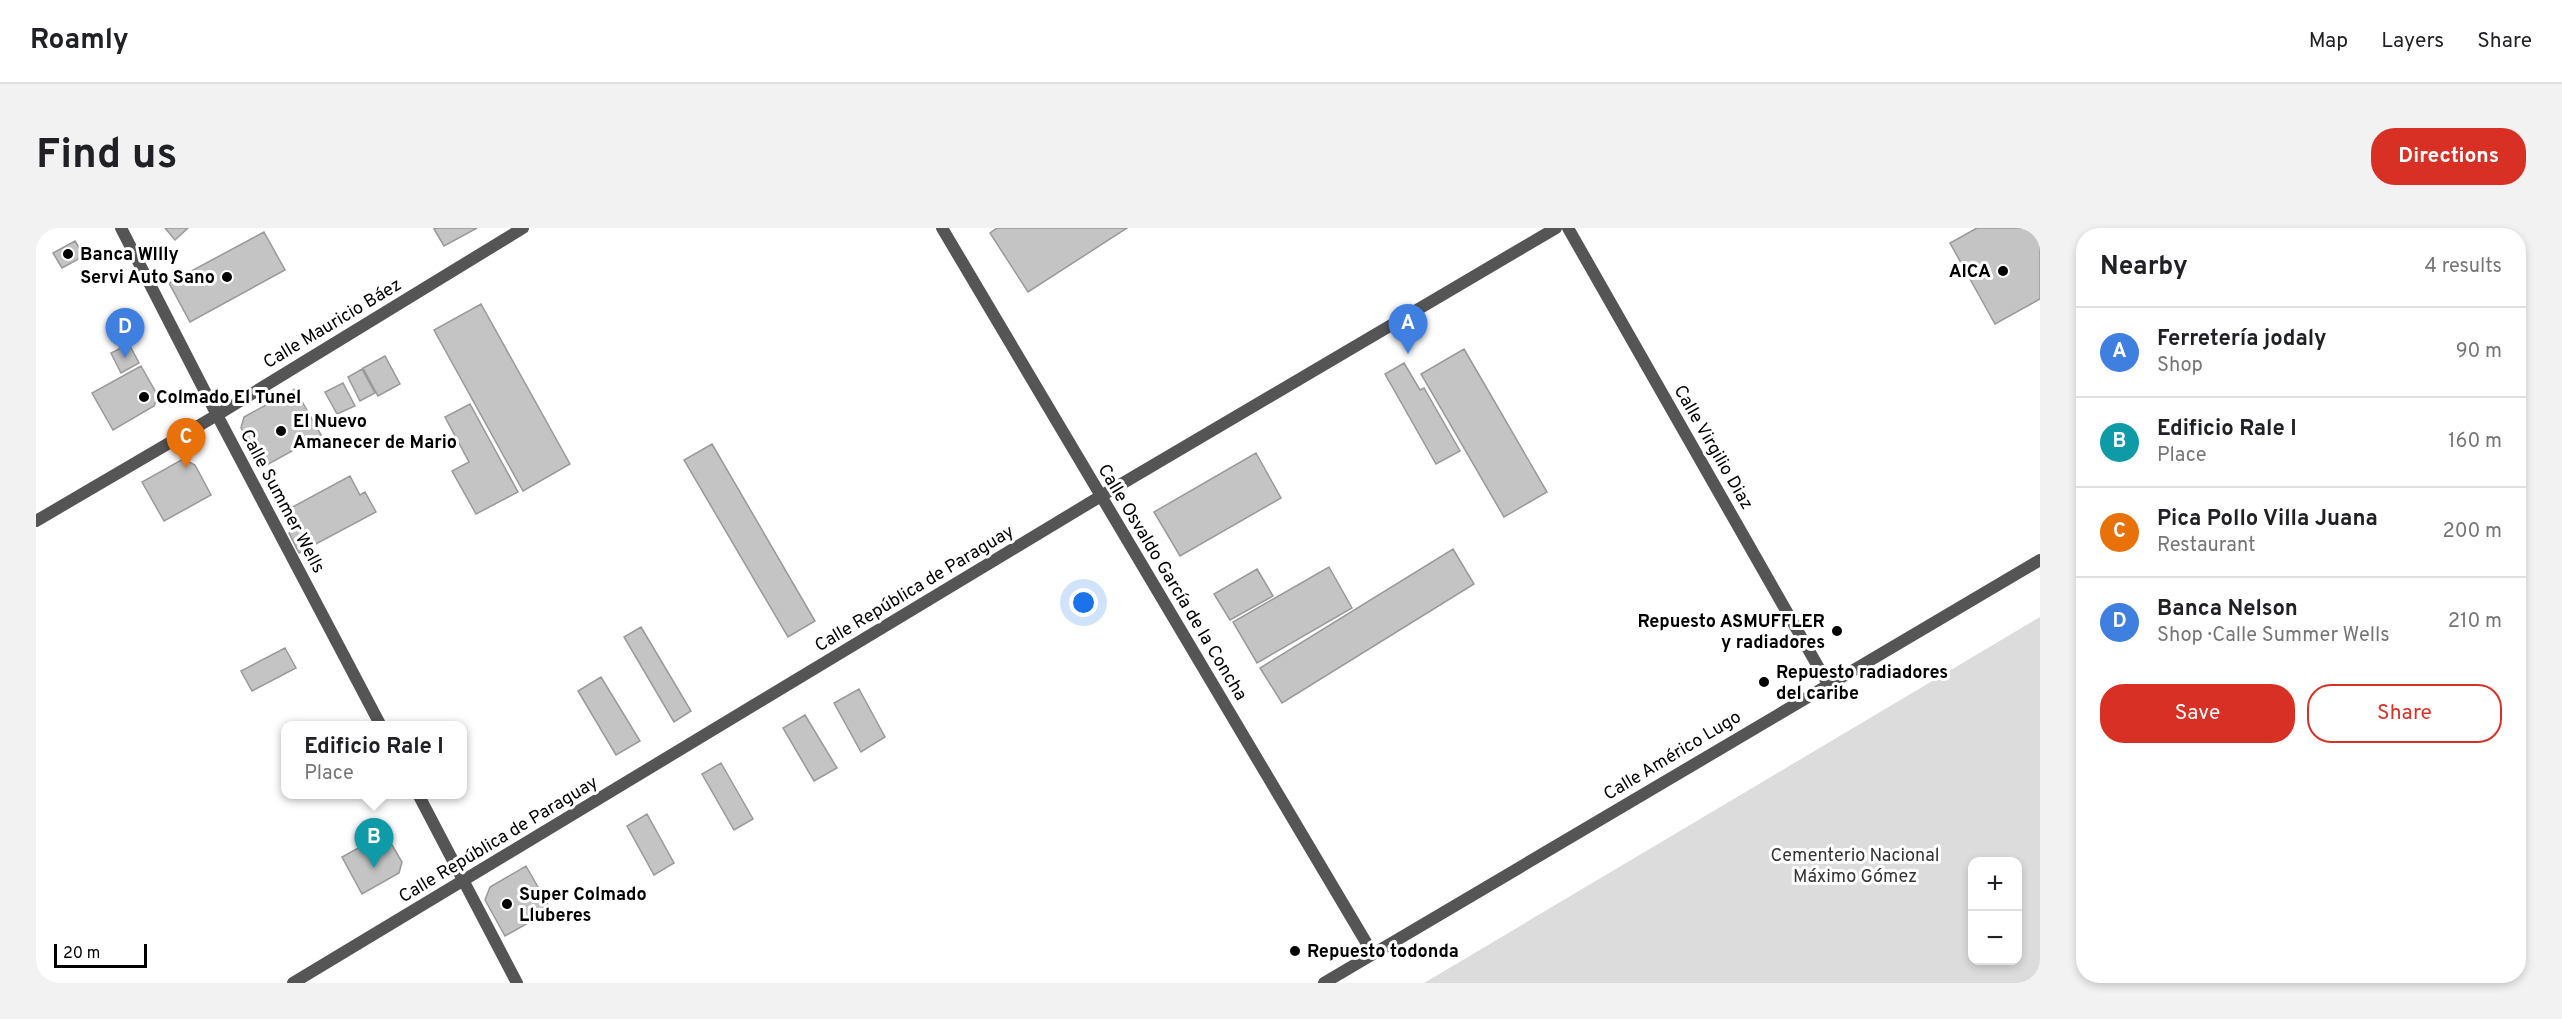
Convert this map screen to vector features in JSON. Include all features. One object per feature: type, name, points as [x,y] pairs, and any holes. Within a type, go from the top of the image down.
[{"type":"street","name":"Calle Summer Wells","points":[[121,228],[216,415],[378,721]]},
{"type":"street","name":"Calle Mauricio Báez","points":[[36,521],[216,415],[523,228]]},
{"type":"street","name":"Calle Osvaldo García de la Concha","points":[[942,228],[1373,954]]},
{"type":"street","name":"Calle República de Paraguay","points":[[293,983],[1101,496],[1556,228]]},
{"type":"street","name":"Calle Virgilio Diaz","points":[[1568,228],[1828,684]]},
{"type":"street","name":"Calle Américo Lugo","points":[[1324,983],[2040,560]]},
{"type":"street","points":[[420,799],[517,983]]},
{"type":"green space","name":"Cementerio Nacional Máximo Gómez","points":[[2040,617],[2040,983],[1424,983]]},
{"type":"building","points":[[165,228],[188,228],[175,240]]},
{"type":"building","points":[[477,228],[444,246],[434,229]]},
{"type":"building","points":[[997,228],[1127,228],[1028,292],[990,233]]},
{"type":"building","name":"AICA","points":[[1977,228],[2040,228],[2040,299],[1995,324],[1950,243]]},
{"type":"building","name":"Servi Auto Sano","points":[[264,232],[285,270],[190,322],[169,283]]},
{"type":"building","name":"Banca WIlly","points":[[75,241],[84,256],[62,268],[53,253]]},
{"type":"building","points":[[481,304],[570,464],[523,491],[434,330]]},
{"type":"building","points":[[129,344],[139,363],[121,373],[111,353]]},
{"type":"building","points":[[1464,349],[1547,492],[1504,517],[1421,374]]},
{"type":"building","points":[[385,356],[400,384],[378,396],[363,368]]},
{"type":"building","points":[[1404,363],[1420,390],[1424,388],[1460,451],[1436,464],[1385,374]]},
{"type":"building","points":[[141,366],[158,396],[154,406],[113,430],[92,393]]},
{"type":"building","points":[[362,369],[375,393],[360,401],[348,377]]},
{"type":"building","points":[[343,383],[355,406],[337,414],[325,392]]},
{"type":"building","name":"El Nuevo Amanecer de Mario","points":[[295,389],[321,435],[263,467],[241,428],[244,417]]},
{"type":"building","points":[[470,404],[518,492],[476,514],[452,471],[469,462],[445,417]]},
{"type":"building","points":[[712,444],[815,621],[788,637],[684,460]]},
{"type":"building","points":[[1256,453],[1281,498],[1180,556],[1154,512]]},
{"type":"building","points":[[183,459],[195,465],[211,495],[164,521],[142,482]]},
{"type":"building","points":[[350,476],[360,495],[365,492],[376,512],[299,553],[289,533],[298,529],[287,510]]},
{"type":"building","points":[[1453,549],[1474,584],[1282,703],[1260,668]]},
{"type":"building","points":[[1329,567],[1352,608],[1257,663],[1233,622]]},
{"type":"building","points":[[1257,569],[1273,596],[1230,620],[1214,594]]},
{"type":"building","points":[[641,627],[691,711],[674,722],[624,637]]},
{"type":"building","points":[[285,648],[296,668],[252,691],[241,671]]},
{"type":"building","points":[[601,677],[640,741],[616,755],[578,691]]},
{"type":"building","points":[[859,689],[885,737],[861,752],[834,703]]},
{"type":"building","points":[[805,715],[837,768],[814,781],[783,728]]},
{"type":"building","points":[[721,763],[753,819],[734,830],[702,774]]},
{"type":"building","points":[[647,814],[674,863],[654,875],[627,826]]},
{"type":"building","points":[[385,833],[402,862],[399,873],[362,894],[342,857]]},
{"type":"building","points":[[526,866],[551,910],[505,936],[485,900],[490,887]]},
{"type":"place","name":"Banca WIlly","points":[[68,254]]},
{"type":"place","name":"AICA","points":[[2003,271]]},
{"type":"place","name":"Servi Auto Sano","points":[[227,277]]},
{"type":"place","name":"Ferretería jodaly","points":[[1408,354]]},
{"type":"place","name":"Banca Nelson","points":[[125,358]]},
{"type":"place","name":"Colmado El Tunel","points":[[144,397]]},
{"type":"place","name":"El Nuevo Amanecer de Mario","points":[[281,431]]},
{"type":"place","name":"Pica Pollo Villa Juana","points":[[186,468]]},
{"type":"place","name":"Repuesto ASMUFFLER y radiadores","points":[[1837,631]]},
{"type":"place","name":"Repuesto radiadores del caribe","points":[[1764,682]]},
{"type":"place","name":"Edificio Rale I","points":[[374,868]]},
{"type":"place","name":"Super Colmado Lluberes","points":[[507,904]]},
{"type":"place","name":"Repuesto todonda","points":[[1295,951]]}]
